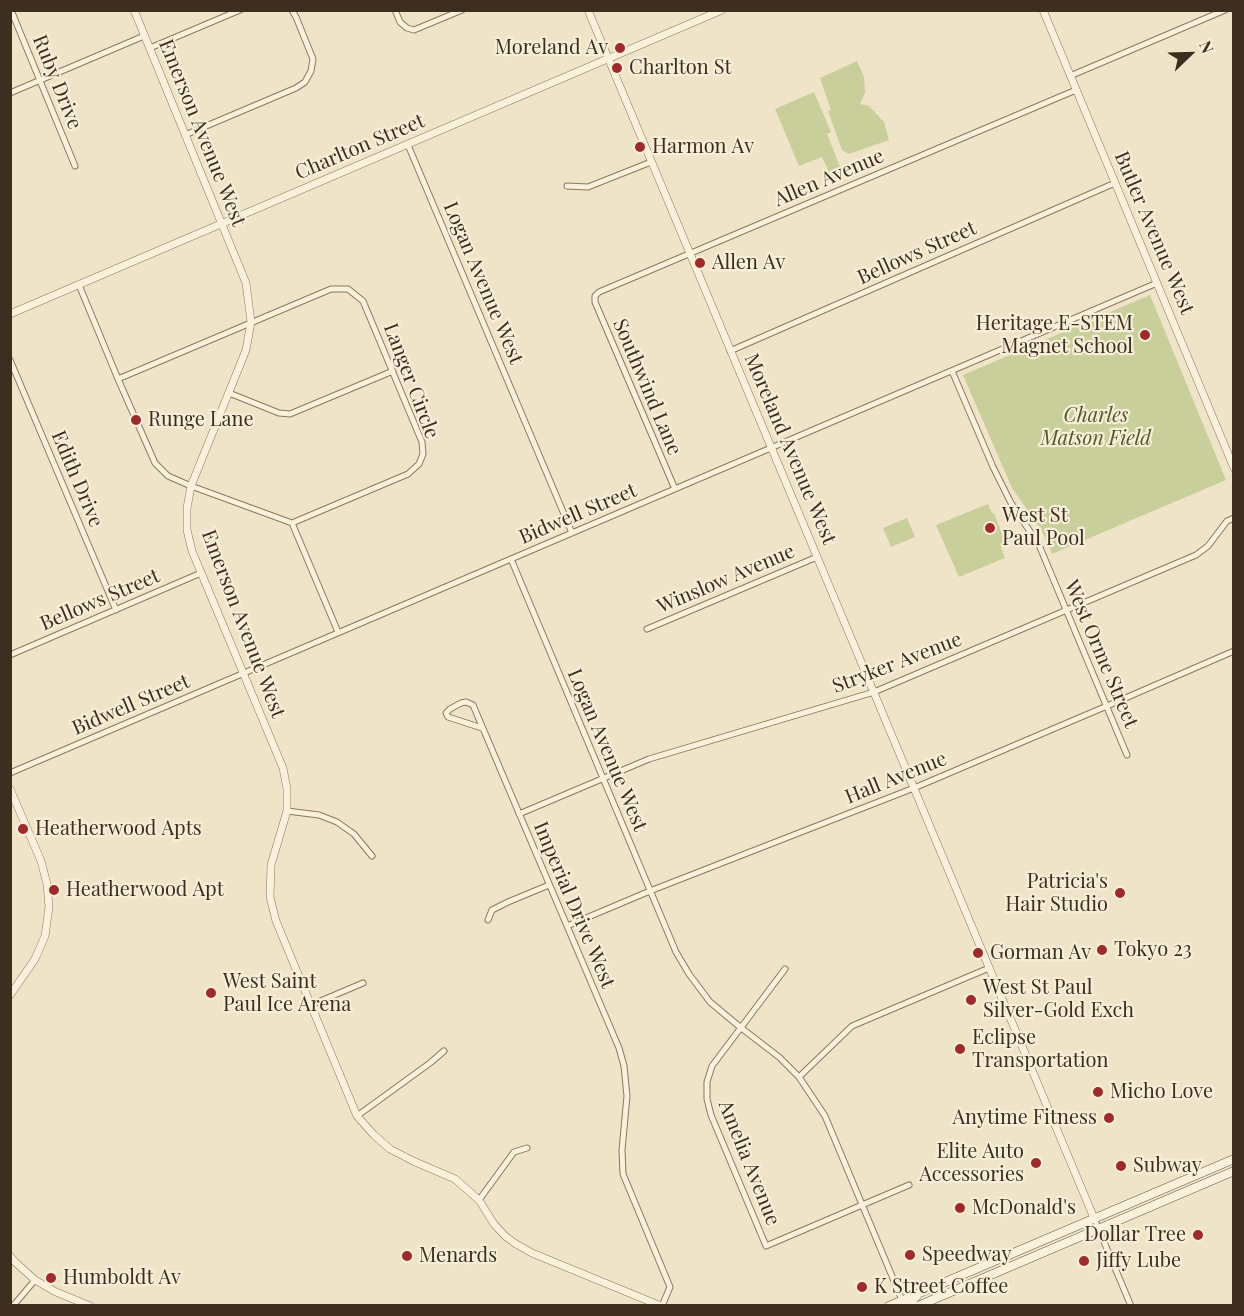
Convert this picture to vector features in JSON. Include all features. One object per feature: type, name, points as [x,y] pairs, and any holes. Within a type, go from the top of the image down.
[{"type":"main road","points":[[889,1305],[903,1304],[926,1290],[1233,1159]]},
{"type":"main road","points":[[918,1305],[1233,1171]]},
{"type":"street","name":"Ruby Drive","points":[[11,10],[75,165]]},
{"type":"street","name":"Emerson Avenue West","points":[[134,10],[246,283],[251,322],[246,350],[192,486],[187,508],[188,530],[192,551],[283,768],[287,789],[287,811],[271,865],[270,897],[276,921],[357,1116]]},
{"type":"street","points":[[150,48],[240,10]]},
{"type":"street","points":[[185,135],[297,88],[305,82],[311,71],[313,59],[291,10]]},
{"type":"street","points":[[396,10],[400,22],[414,30],[462,10]]},
{"type":"street","name":"Moreland Avenue West","points":[[588,10],[1094,1218]]},
{"type":"street","name":"Charlton Street","points":[[12,311],[79,285],[723,10]]},
{"type":"street","name":"Butler Avenue West","points":[[1043,10],[1233,468]]},
{"type":"street","points":[[1071,76],[1225,10]]},
{"type":"street","points":[[10,93],[144,36]]},
{"type":"street","name":"Allen Avenue","points":[[595,296],[599,292],[1077,90]]},
{"type":"street","name":"Logan Avenue West","points":[[408,145],[572,533]]},
{"type":"street","points":[[567,186],[588,187],[651,162]]},
{"type":"street","name":"Bellows Street","points":[[730,351],[1115,183]]},
{"type":"street","name":"Bidwell Street","points":[[10,773],[1156,283]]},
{"type":"street","points":[[79,285],[155,463],[168,476],[292,523],[338,632]]},
{"type":"street","name":"Langer Circle","points":[[118,379],[330,289],[348,289],[363,301],[423,442],[423,454],[419,464],[408,474],[292,523]]},
{"type":"street","name":"Southwind Lane","points":[[595,296],[595,302],[675,489]]},
{"type":"street","name":"Edith Drive","points":[[10,360],[116,610]]},
{"type":"street","points":[[229,393],[279,413],[290,414],[393,371]]},
{"type":"street","name":"West Orme Street","points":[[952,371],[993,467],[1011,502],[1039,545],[1127,755]]},
{"type":"street","name":"Stryker Avenue","points":[[519,814],[649,759],[874,693],[1196,555],[1208,546],[1227,521],[1233,518]]},
{"type":"street","name":"Winslow Avenue","points":[[647,628],[817,557]]},
{"type":"street","name":"Logan Avenue West","points":[[511,559],[676,952],[710,1002],[799,1077],[825,1116],[903,1304]]},
{"type":"street","name":"Bellows Street","points":[[10,655],[201,573]]},
{"type":"street","name":"Hall Avenue","points":[[567,926],[650,891],[914,788],[1233,651]]},
{"type":"street","name":"Imperial Drive West","points":[[482,728],[448,717],[446,713],[461,703],[466,702],[473,705],[619,1048],[624,1066],[627,1096],[622,1150],[623,1174],[670,1287],[662,1305]]},
{"type":"street","points":[[10,789],[41,861],[47,884],[49,907],[42,944],[30,967],[10,994]]},
{"type":"street","points":[[287,811],[319,815],[337,822],[354,834],[372,856]]},
{"type":"street","points":[[488,920],[492,910],[549,885]]},
{"type":"street","points":[[799,1077],[852,1026],[989,968]]},
{"type":"street","name":"Amelia Avenue","points":[[785,969],[712,1066],[707,1082],[707,1099],[711,1115],[766,1246],[862,1205]]},
{"type":"street","points":[[311,1005],[363,983]]},
{"type":"street","points":[[444,1051],[357,1116],[390,1149],[455,1179],[479,1200],[494,1224],[516,1245],[662,1305]]},
{"type":"street","points":[[479,1200],[514,1152],[527,1148]]},
{"type":"street","points":[[862,1205],[909,1185]]},
{"type":"street","points":[[1094,1218],[1131,1305]]},
{"type":"street","points":[[10,1256],[35,1280],[56,1292],[90,1305]]},
{"type":"street","points":[[13,1305],[35,1280]]},
{"type":"green space","points":[[857,61],[864,77],[865,93],[860,104],[869,106],[884,122],[889,140],[849,154],[842,150],[828,111],[831,110],[820,78]]},
{"type":"green space","points":[[814,92],[831,132],[827,134],[843,174],[832,179],[822,157],[799,166],[775,109]]},
{"type":"green space","name":"Charles Matson Field","points":[[1150,295],[1226,480],[1052,554],[1042,531],[1012,488],[963,375]]},
{"type":"green space","points":[[988,504],[1003,536],[1005,546],[1001,548],[1005,558],[959,577],[936,525]]},
{"type":"green space","points":[[907,518],[915,537],[891,547],[883,528]]},
{"type":"place","name":"Moreland Av","points":[[620,48]]},
{"type":"place","name":"Charlton St","points":[[617,68]]},
{"type":"place","name":"Harmon Av","points":[[640,147]]},
{"type":"place","name":"Allen Av","points":[[700,263]]},
{"type":"place","name":"Heritage E-STEM Magnet School","points":[[1145,335]]},
{"type":"place","name":"Runge Lane","points":[[136,420]]},
{"type":"place","name":"West St Paul Pool","points":[[990,528]]},
{"type":"place","name":"Heatherwood Apts","points":[[23,829]]},
{"type":"place","name":"Heatherwood Apt","points":[[54,890]]},
{"type":"place","name":"Patricia's Hair Studio","points":[[1120,893]]},
{"type":"place","name":"Tokyo 23","points":[[1102,950]]},
{"type":"place","name":"Gorman Av","points":[[978,953]]},
{"type":"place","name":"West Saint Paul Ice Arena","points":[[211,993]]},
{"type":"place","name":"West St Paul Silver-Gold Exch","points":[[971,1000]]},
{"type":"place","name":"Eclipse Transportation","points":[[960,1049]]},
{"type":"place","name":"Micho Love","points":[[1098,1092]]},
{"type":"place","name":"Anytime Fitness","points":[[1109,1118]]},
{"type":"place","name":"Elite Auto Accessories","points":[[1036,1163]]},
{"type":"place","name":"Subway","points":[[1121,1166]]},
{"type":"place","name":"McDonald's","points":[[960,1208]]},
{"type":"place","name":"Dollar Tree","points":[[1198,1235]]},
{"type":"place","name":"Speedway","points":[[910,1255]]},
{"type":"place","name":"Menards","points":[[407,1256]]},
{"type":"place","name":"Jiffy Lube","points":[[1084,1261]]},
{"type":"place","name":"Humboldt Av","points":[[51,1278]]},
{"type":"place","name":"K Street Coffee","points":[[862,1287]]}]
